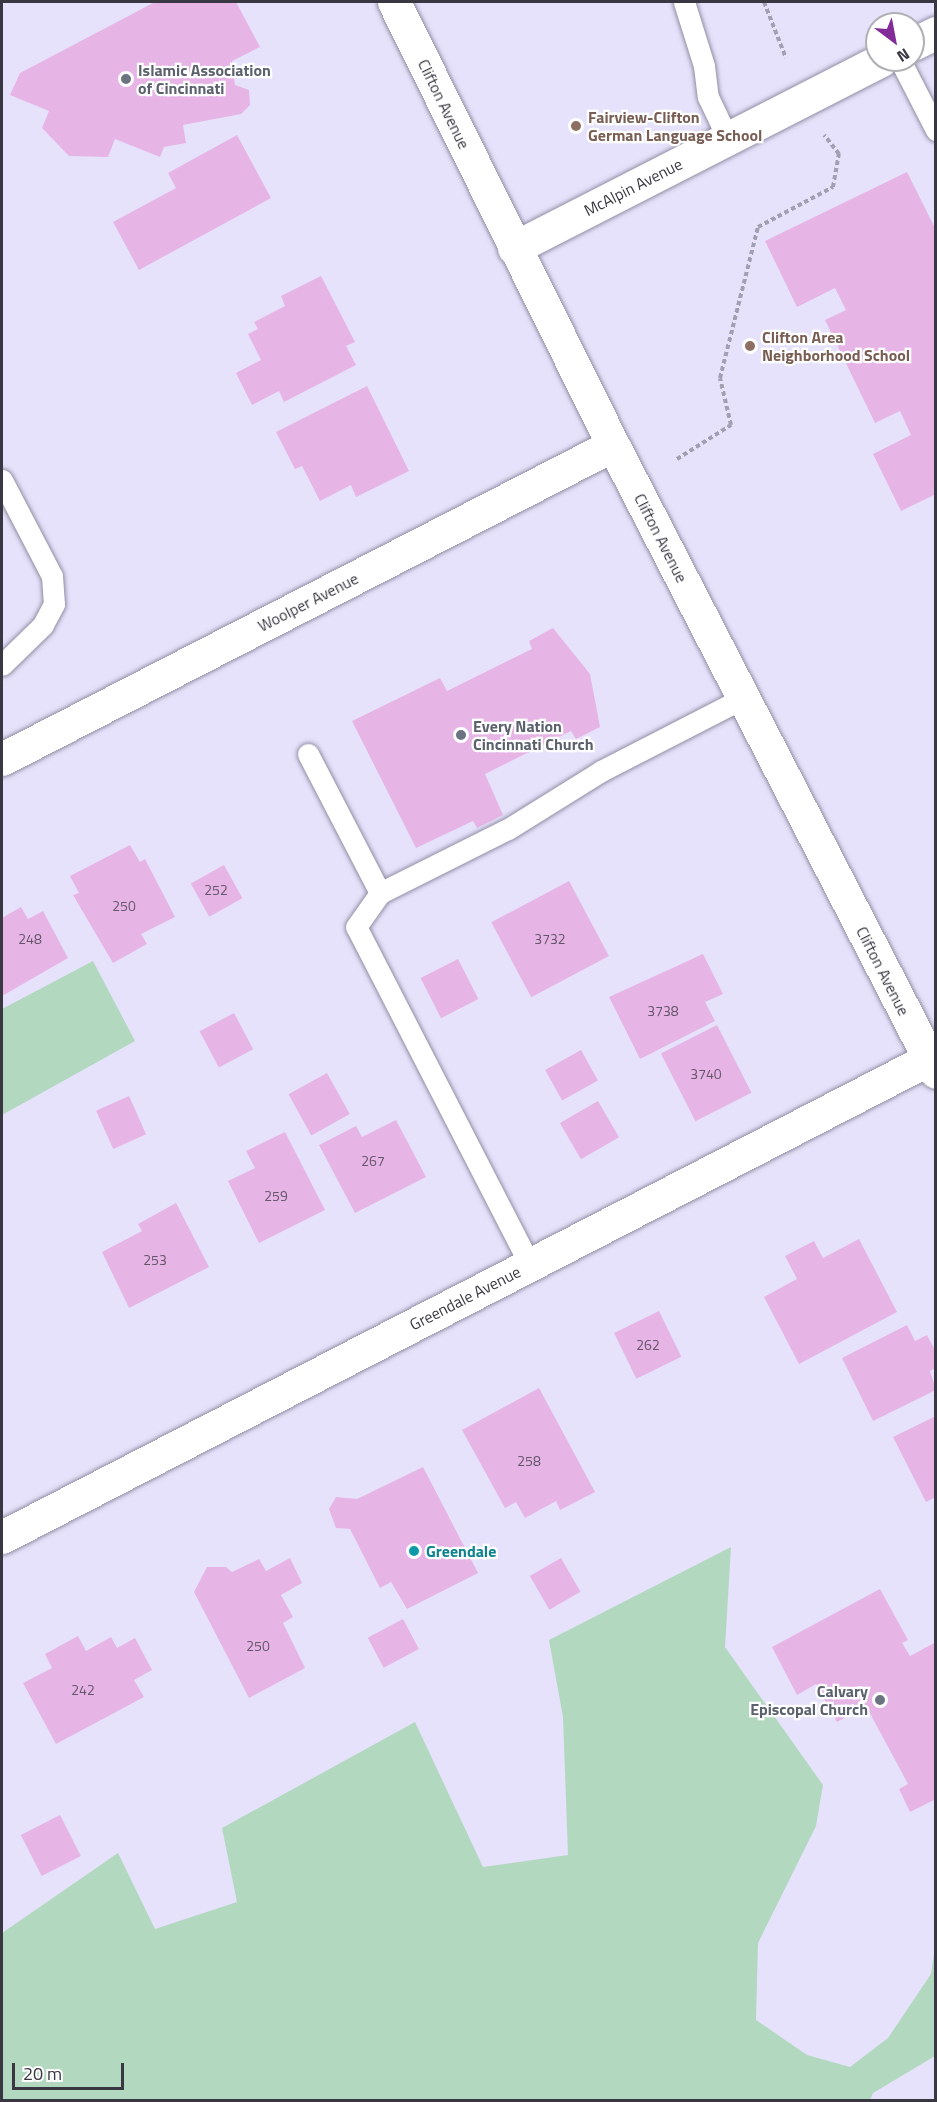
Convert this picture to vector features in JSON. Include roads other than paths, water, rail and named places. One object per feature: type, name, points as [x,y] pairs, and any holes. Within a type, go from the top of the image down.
[{"type":"street","name":"Clifton Avenue","points":[[394,2],[514,248],[932,1066]]},
{"type":"street","name":"McAlpin Avenue","points":[[514,248],[865,68]]},
{"type":"street","name":"Woolper Avenue","points":[[4,751],[614,445]]},
{"type":"street","name":"Greendale Avenue","points":[[2,1537],[530,1265],[932,1066]]},
{"type":"lane","points":[[684,2],[704,66],[708,97],[728,139]]},
{"type":"lane","points":[[906,72],[936,130]]},
{"type":"lane","points":[[2,480],[52,576],[54,604],[43,625],[2,665]]},
{"type":"lane","points":[[530,1265],[356,927],[380,893],[508,829],[601,771],[743,698]]},
{"type":"lane","points":[[308,754],[380,893]]},
{"type":"place","name":"Islamic Association of Cincinnati","points":[[126,79]]},
{"type":"place","name":"Fairview-Clifton German Language School","points":[[576,126]]},
{"type":"place","name":"Clifton Area Neighborhood School","points":[[750,346]]},
{"type":"place","name":"Every Nation Cincinnati Church","points":[[461,735]]},
{"type":"place","name":"Greendale","points":[[414,1551]]},
{"type":"place","name":"Calvary Episcopal Church","points":[[880,1700]]}]
